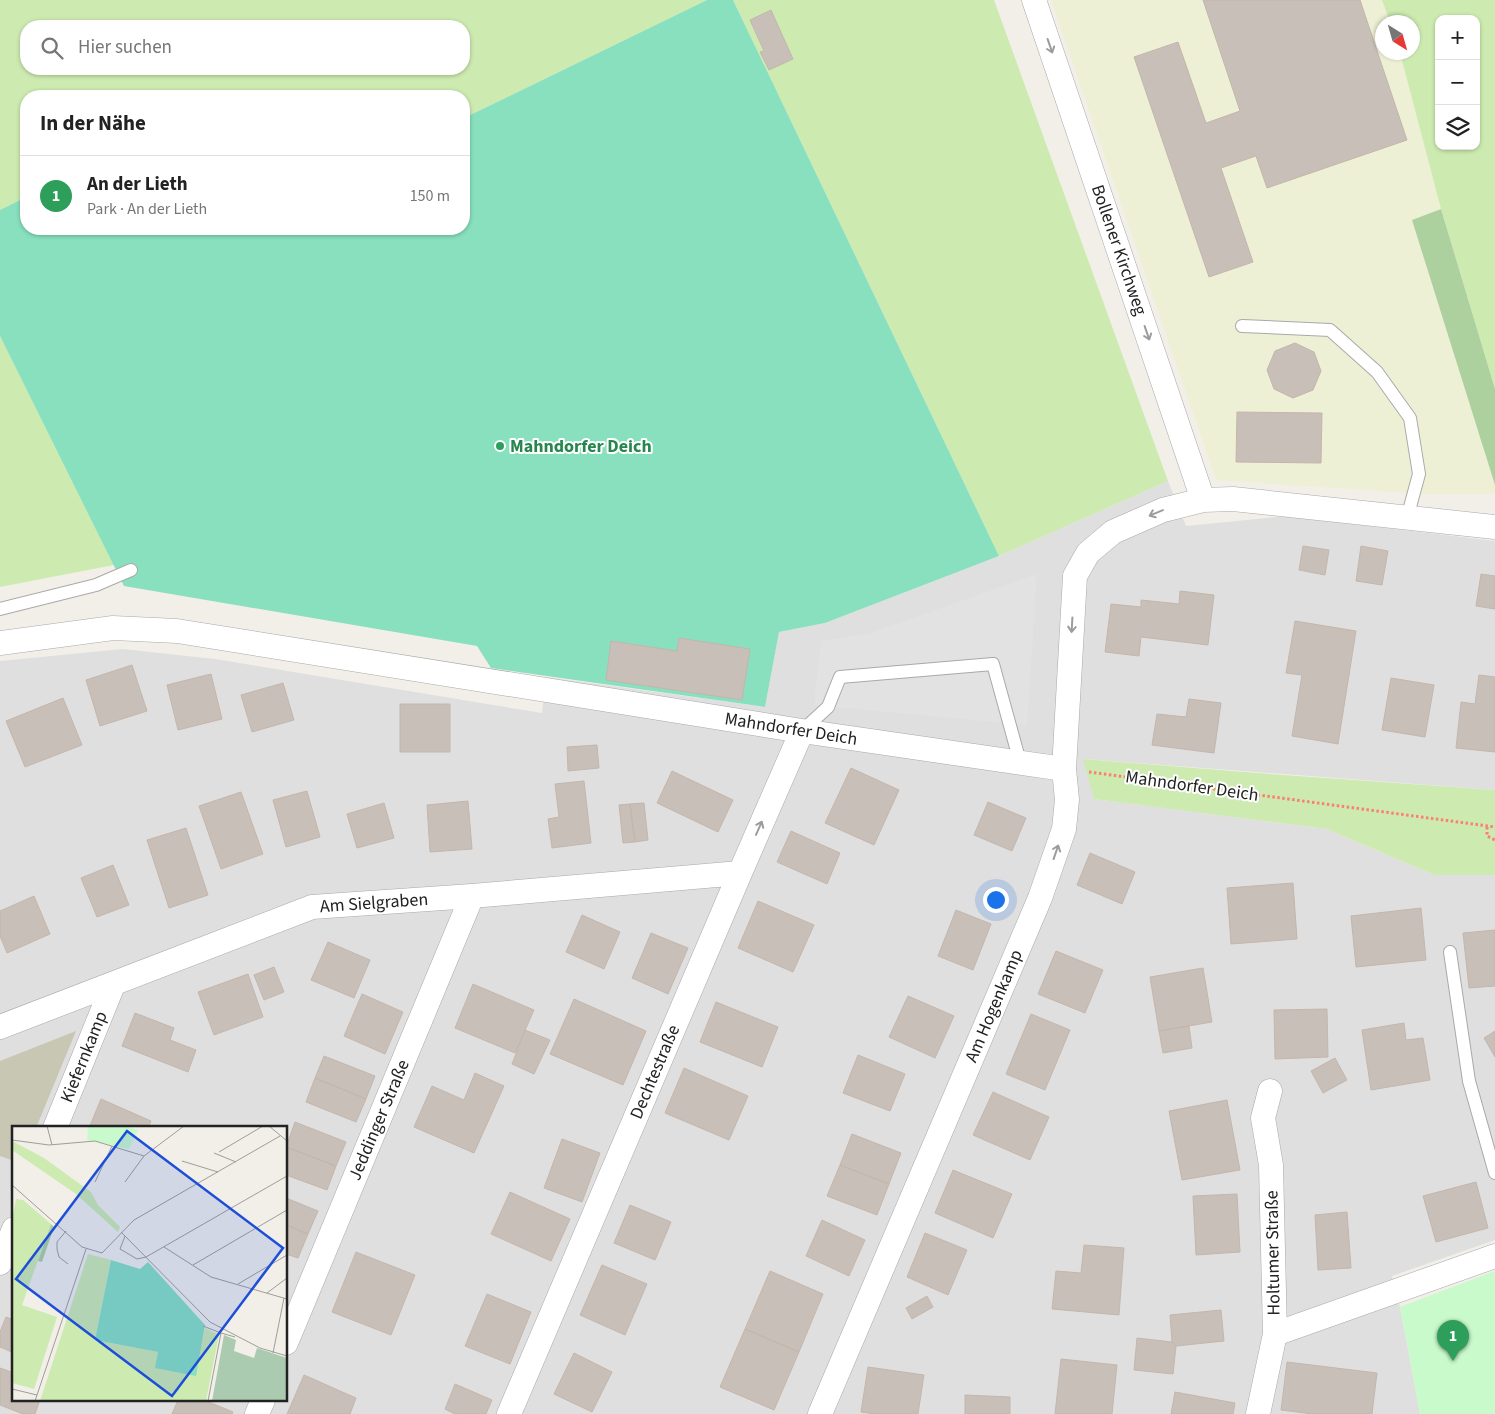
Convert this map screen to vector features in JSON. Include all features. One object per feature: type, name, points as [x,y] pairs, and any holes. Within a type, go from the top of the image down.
[{"type":"street","name":"Bollener Kirchweg","points":[[1034,0],[1203,500]]},
{"type":"street","points":[[1203,500],[1233,499],[1495,527]]},
{"type":"street","name":"Am Hogenkamp","points":[[820,1414],[1040,898],[1064,829],[1067,800],[1064,769],[1074,576],[1088,553],[1113,532],[1163,510],[1203,500]]},
{"type":"street","name":"Mahndorfer Deich","points":[[0,643],[113,628],[177,631],[802,731],[1064,769]]},
{"type":"street","name":"Dechtestraße","points":[[510,1414],[802,731]]},
{"type":"street","name":"Am Sielgraben","points":[[0,1028],[312,907],[472,896],[740,873]]},
{"type":"street","name":"Jeddinger Straße","points":[[288,1338],[472,896]]},
{"type":"street","name":"Kiefernkamp","points":[[56,1126],[113,985]]},
{"type":"street","name":"Holtumer Straße","points":[[1258,1414],[1274,1334],[1271,1165],[1263,1118],[1270,1091]]},
{"type":"street","points":[[0,1263],[12,1234]]},
{"type":"street","points":[[1274,1334],[1495,1256]]},
{"type":"street","points":[[257,1414],[261,1402]]},
{"type":"lane","points":[[1242,326],[1330,330],[1377,372],[1410,418],[1419,474],[1407,518]]},
{"type":"lane","points":[[0,609],[96,585],[132,570]]},
{"type":"lane","points":[[802,731],[828,707],[840,677],[993,664],[1020,762]]},
{"type":"lane","points":[[1450,952],[1468,1081],[1495,1173]]},
{"type":"path","name":"Mahndorfer Deich","points":[[1064,769],[1495,827]]},
{"type":"path","points":[[1487,826],[1487,836],[1495,840]]},
{"type":"shaded area","points":[[1051,0],[1382,0],[1387,15],[1375,15],[1375,60],[1402,60],[1441,209],[1412,220],[1495,485],[1495,494],[1421,494],[1216,480]]},
{"type":"shaded area","points":[[1168,481],[1186,526],[1286,516],[1495,541],[1495,790],[1084,759],[1095,799],[1327,829],[1434,875],[1495,875],[1495,1240],[1392,1276],[1400,1307],[1420,1414],[0,1414],[0,661],[123,649],[215,659],[542,713],[546,677],[765,707],[779,632],[825,623],[999,556]]},
{"type":"shaded area","points":[[1037,574],[1027,725],[814,705],[821,641],[868,634]]},
{"type":"shaded area","points":[[76,1031],[37,1126],[12,1126],[12,1160],[0,1156],[0,1061]]},
{"type":"green space","points":[[0,0],[707,0],[470,115],[470,90],[20,90],[20,200],[0,210]]},
{"type":"green space","name":"Mahndorfer Deich","points":[[707,0],[733,0],[999,556],[825,623],[779,632],[765,707],[491,668],[477,646],[124,586],[0,336],[0,210],[20,200],[20,235],[470,235],[470,115]]},
{"type":"green space","points":[[733,0],[994,0],[1168,481],[999,556]]},
{"type":"green space","points":[[1382,0],[1495,0],[1495,389],[1441,209],[1402,60],[1420,60],[1420,15],[1387,15]]},
{"type":"green space","points":[[1441,209],[1495,389],[1495,485],[1412,220]]},
{"type":"green space","points":[[0,336],[114,565],[0,587]]},
{"type":"green space","points":[[1083,759],[1495,790],[1495,875],[1434,875],[1327,829],[1094,799]]},
{"type":"green space","points":[[1495,1271],[1495,1414],[1420,1414],[1400,1307]]},
{"type":"building","points":[[1203,0],[1360,0],[1375,45],[1375,60],[1380,60],[1407,140],[1267,188],[1256,156],[1221,168],[1253,262],[1209,277],[1134,57],[1178,42],[1206,123],[1240,111]]},
{"type":"building","points":[[771,10],[793,59],[769,70],[760,52],[764,51],[750,20]]},
{"type":"building","points":[[1295,343],[1314,352],[1321,371],[1313,390],[1293,398],[1274,389],[1267,370],[1275,351]]},
{"type":"building","points":[[1237,412],[1322,413],[1321,463],[1236,462]]},
{"type":"building","points":[[1303,546],[1329,550],[1325,575],[1299,570]]},
{"type":"building","points":[[1361,546],[1388,551],[1382,585],[1356,581]]},
{"type":"building","points":[[1481,574],[1495,576],[1495,609],[1476,606]]},
{"type":"building","points":[[1180,591],[1214,595],[1208,645],[1141,637],[1139,656],[1105,652],[1111,604],[1141,607],[1141,600],[1179,604]]},
{"type":"building","points":[[1295,621],[1356,631],[1338,744],[1292,736],[1302,675],[1286,673]]},
{"type":"building","points":[[679,638],[750,649],[742,700],[606,680],[611,641],[677,651]]},
{"type":"building","points":[[132,665],[147,711],[100,726],[86,680]]},
{"type":"building","points":[[211,674],[222,719],[178,730],[167,685]]},
{"type":"building","points":[[1479,675],[1495,677],[1495,752],[1456,748],[1461,702],[1475,704]]},
{"type":"building","points":[[1391,678],[1434,685],[1425,737],[1382,730]]},
{"type":"building","points":[[283,683],[294,720],[252,732],[241,695]]},
{"type":"building","points":[[63,698],[82,745],[25,767],[6,721]]},
{"type":"building","points":[[1189,699],[1221,703],[1214,753],[1152,745],[1157,714],[1186,717]]},
{"type":"building","points":[[400,704],[450,704],[450,752],[400,752]]},
{"type":"building","points":[[597,745],[599,768],[568,771],[567,747]]},
{"type":"building","points":[[851,768],[899,790],[874,845],[825,823]]},
{"type":"building","points":[[672,771],[733,800],[718,832],[657,803]]},
{"type":"building","points":[[584,781],[591,843],[552,848],[548,819],[559,817],[555,784]]},
{"type":"building","points":[[307,791],[320,837],[286,847],[273,800]]},
{"type":"building","points":[[241,792],[263,854],[221,869],[199,806]]},
{"type":"building","points":[[468,801],[472,849],[430,852],[427,805]]},
{"type":"building","points":[[988,802],[1026,818],[1012,851],[974,835]]},
{"type":"building","points":[[384,803],[394,838],[357,848],[347,814]]},
{"type":"building","points":[[644,803],[648,840],[635,842],[630,804]]},
{"type":"building","points":[[630,804],[635,842],[623,843],[619,805]]},
{"type":"building","points":[[186,828],[208,895],[169,908],[147,840]]},
{"type":"building","points":[[791,831],[840,853],[827,884],[777,862]]},
{"type":"building","points":[[1090,853],[1135,872],[1122,904],[1077,885]]},
{"type":"building","points":[[113,865],[129,905],[97,917],[81,878]]},
{"type":"building","points":[[1293,883],[1297,939],[1231,944],[1227,888]]},
{"type":"building","points":[[34,896],[50,934],[7,953],[0,936],[0,911]]},
{"type":"building","points":[[758,901],[814,925],[793,972],[738,948]]},
{"type":"building","points":[[1421,908],[1426,960],[1356,967],[1351,916]]},
{"type":"building","points":[[956,910],[991,924],[973,970],[938,956]]},
{"type":"building","points":[[582,915],[620,932],[604,969],[566,952]]},
{"type":"building","points":[[1495,930],[1495,986],[1469,988],[1463,933]]},
{"type":"building","points":[[651,933],[688,948],[668,994],[632,978]]},
{"type":"building","points":[[328,942],[370,960],[354,998],[311,980]]},
{"type":"building","points":[[1056,951],[1103,970],[1085,1013],[1038,994]]},
{"type":"building","points":[[274,967],[284,992],[264,1000],[254,975]]},
{"type":"building","points":[[1203,968],[1212,1022],[1159,1031],[1150,977]]},
{"type":"building","points":[[248,974],[263,1017],[214,1035],[198,992]]},
{"type":"building","points":[[473,984],[534,1010],[515,1053],[455,1028]]},
{"type":"building","points":[[362,994],[403,1012],[385,1054],[344,1036]]},
{"type":"building","points":[[908,996],[954,1016],[935,1058],[889,1037]]},
{"type":"building","points":[[574,999],[646,1031],[623,1085],[550,1054]]},
{"type":"building","points":[[716,1002],[778,1027],[762,1067],[700,1042]]},
{"type":"building","points":[[1327,1009],[1328,1057],[1275,1059],[1274,1010]]},
{"type":"building","points":[[135,1013],[174,1028],[170,1040],[196,1050],[188,1072],[122,1046]]},
{"type":"building","points":[[1031,1014],[1070,1030],[1045,1090],[1006,1074]]},
{"type":"building","points":[[1404,1023],[1406,1040],[1423,1038],[1430,1080],[1371,1090],[1362,1030]]},
{"type":"building","points":[[1189,1026],[1192,1048],[1163,1053],[1159,1031]]},
{"type":"building","points":[[525,1030],[550,1040],[534,1074],[512,1064]]},
{"type":"building","points":[[1495,1031],[1495,1057],[1484,1038]]},
{"type":"building","points":[[858,1055],[905,1074],[890,1111],[843,1093]]},
{"type":"building","points":[[324,1056],[375,1076],[366,1099],[315,1078]]},
{"type":"building","points":[[1335,1058],[1347,1080],[1323,1093],[1311,1071]]},
{"type":"building","points":[[684,1068],[748,1096],[729,1140],[665,1113]]},
{"type":"building","points":[[475,1073],[504,1086],[474,1153],[414,1127],[432,1086],[464,1100]]},
{"type":"building","points":[[315,1078],[366,1099],[356,1122],[306,1102]]},
{"type":"building","points":[[993,1092],[1049,1117],[1030,1160],[973,1135]]},
{"type":"building","points":[[101,1099],[151,1121],[149,1126],[90,1126]]},
{"type":"building","points":[[1227,1100],[1240,1170],[1182,1180],[1169,1111]]},
{"type":"building","points":[[295,1122],[346,1142],[336,1166],[288,1148],[288,1141]]},
{"type":"building","points":[[852,1134],[901,1153],[889,1184],[840,1165]]},
{"type":"building","points":[[562,1139],[600,1153],[582,1202],[544,1188]]},
{"type":"building","points":[[288,1148],[336,1166],[327,1190],[288,1176]]},
{"type":"building","points":[[840,1165],[889,1184],[877,1215],[827,1196]]},
{"type":"building","points":[[953,1170],[1012,1194],[993,1238],[935,1213]]},
{"type":"building","points":[[1476,1182],[1488,1228],[1436,1242],[1423,1196]]},
{"type":"building","points":[[510,1192],[570,1219],[551,1261],[491,1234]]},
{"type":"building","points":[[1237,1194],[1240,1252],[1196,1255],[1193,1196]]},
{"type":"building","points":[[288,1199],[318,1211],[308,1234],[288,1226]]},
{"type":"building","points":[[630,1205],[671,1222],[655,1260],[614,1243]]},
{"type":"building","points":[[1347,1212],[1351,1268],[1318,1270],[1315,1215]]},
{"type":"building","points":[[822,1220],[865,1240],[849,1276],[806,1256]]},
{"type":"building","points":[[288,1226],[308,1234],[298,1258],[288,1255]]},
{"type":"building","points":[[925,1233],[967,1250],[948,1295],[907,1277]]},
{"type":"building","points":[[1084,1245],[1124,1248],[1119,1315],[1052,1309],[1056,1271],[1081,1273]]},
{"type":"building","points":[[356,1252],[415,1275],[391,1335],[332,1312]]},
{"type":"building","points":[[602,1265],[647,1284],[625,1335],[580,1315]]},
{"type":"building","points":[[770,1271],[823,1294],[799,1352],[745,1329]]},
{"type":"building","points":[[487,1294],[531,1312],[510,1364],[465,1346]]},
{"type":"building","points":[[927,1296],[933,1307],[912,1319],[906,1308]]},
{"type":"building","points":[[1221,1310],[1224,1341],[1176,1346],[1172,1342],[1170,1315]]},
{"type":"building","points":[[6,1317],[12,1319],[12,1352],[0,1347],[0,1332]]},
{"type":"building","points":[[745,1329],[799,1352],[774,1410],[720,1387]]},
{"type":"building","points":[[1137,1338],[1172,1342],[1176,1346],[1173,1374],[1134,1370]]},
{"type":"building","points":[[574,1353],[612,1372],[592,1412],[554,1394]]},
{"type":"building","points":[[1061,1359],[1117,1365],[1112,1414],[1055,1414]]},
{"type":"building","points":[[1287,1362],[1377,1373],[1372,1414],[1313,1414],[1281,1410]]},
{"type":"building","points":[[868,1367],[924,1375],[918,1414],[861,1412]]},
{"type":"building","points":[[0,1368],[12,1372],[12,1402],[39,1402],[35,1414],[23,1414],[0,1405]]},
{"type":"building","points":[[304,1375],[356,1398],[350,1414],[287,1414]]},
{"type":"building","points":[[455,1384],[492,1400],[486,1414],[455,1414],[445,1409]]},
{"type":"building","points":[[1175,1392],[1235,1403],[1233,1414],[1171,1414]]},
{"type":"building","points":[[965,1395],[1010,1397],[1010,1414],[965,1414]]},
{"type":"building","points":[[177,1402],[209,1402],[233,1412],[232,1414],[172,1414]]},
{"type":"place","name":"Mahndorfer Deich","points":[[500,446]]},
{"type":"place","name":"An der Lieth","points":[[1453,1361]]}]
